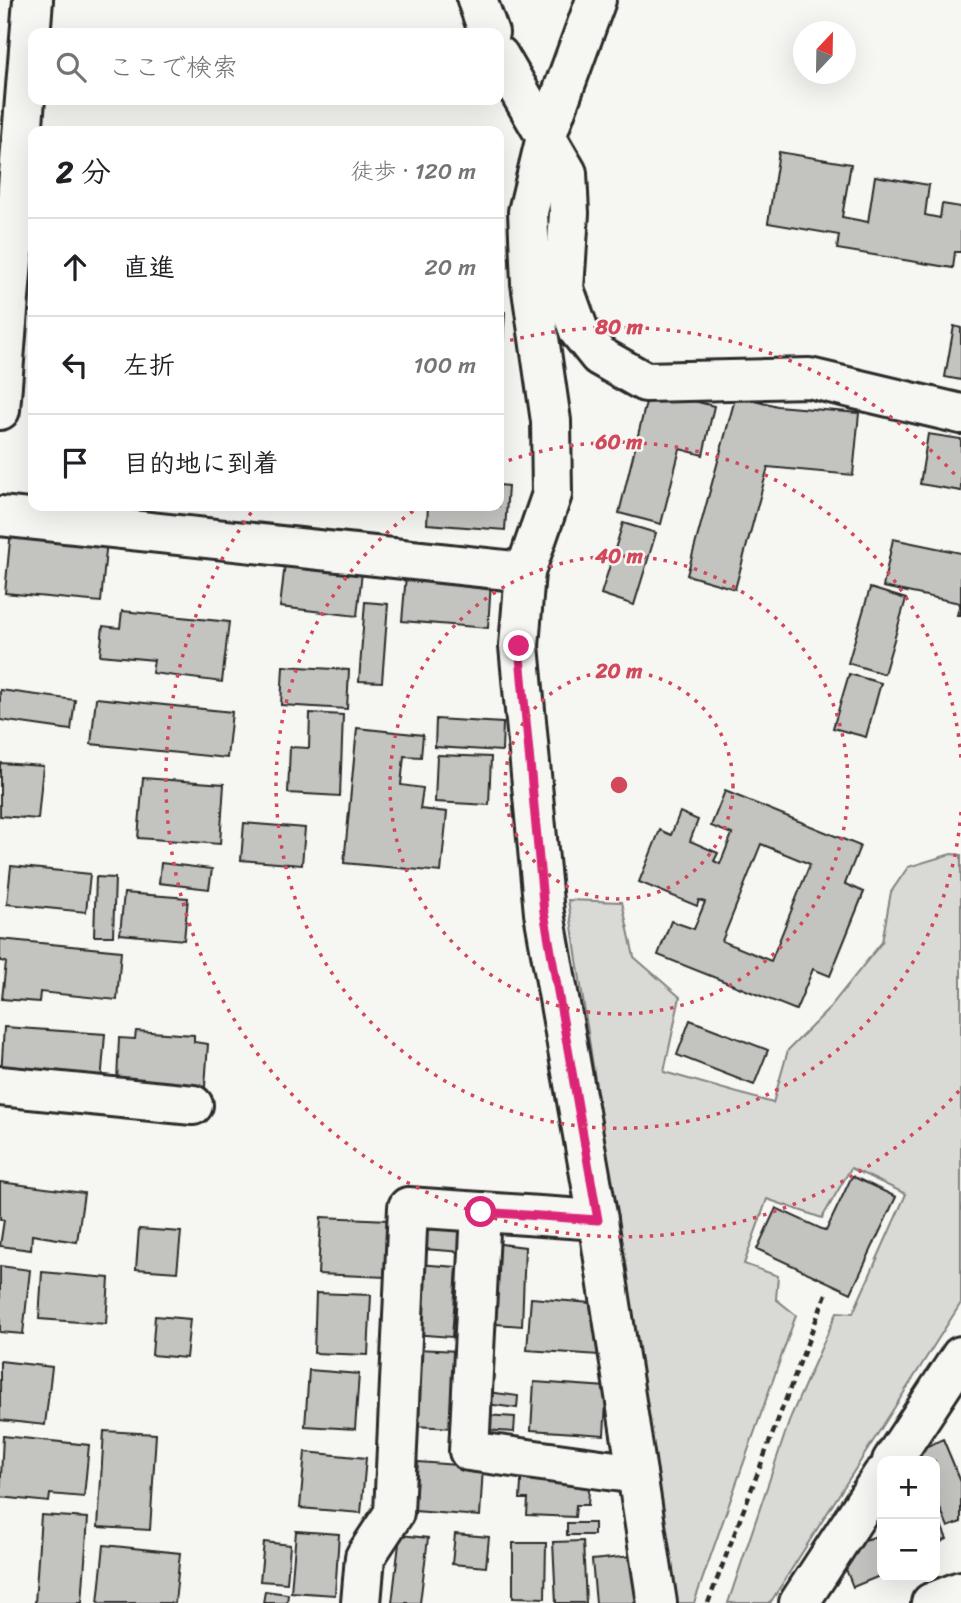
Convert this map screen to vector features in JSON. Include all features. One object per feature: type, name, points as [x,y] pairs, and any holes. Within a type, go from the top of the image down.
[{"type":"main road","points":[[30,28],[33,0]]},
{"type":"main road","points":[[477,0],[487,28]]},
{"type":"main road","points":[[596,0],[546,137],[528,212],[531,283],[551,421],[551,494],[525,572],[519,646],[544,912],[598,1220],[657,1603]]},
{"type":"main road","points":[[0,410],[5,290],[28,52]]},
{"type":"main road","points":[[504,65],[567,173],[569,213],[564,289],[579,331],[598,356],[645,382],[809,378],[961,414]]},
{"type":"main road","points":[[0,516],[525,572]]},
{"type":"main road","points":[[0,1086],[193,1105]]},
{"type":"main road","points":[[361,1603],[365,1557],[394,1513],[395,1441],[408,1207],[598,1220]]},
{"type":"main road","points":[[481,1212],[469,1451],[637,1474]]},
{"type":"main road","points":[[895,1456],[961,1356]]},
{"type":"main road","points":[[799,1603],[877,1484]]},
{"type":"main road","points":[[931,1603],[961,1591]]},
{"type":"path","points":[[708,1603],[826,1294]]},
{"type":"shaded area","points":[[951,854],[961,855],[961,1303],[770,1603],[728,1603],[791,1416],[837,1312],[853,1313],[906,1194],[851,1168],[822,1218],[767,1199],[744,1264],[778,1276],[776,1299],[796,1315],[694,1603],[674,1603],[568,900],[622,902],[634,957],[680,997],[664,1072],[773,1103],[788,1050],[826,1012],[882,942],[891,892],[908,867]]},
{"type":"building","points":[[779,152],[851,164],[842,217],[868,222],[875,176],[929,185],[925,215],[940,218],[942,204],[961,207],[961,252],[955,252],[953,268],[837,249],[839,235],[768,223]]},
{"type":"building","points":[[954,326],[961,328],[961,380],[945,377]]},
{"type":"building","points":[[649,390],[714,406],[703,455],[680,449],[661,524],[619,513]]},
{"type":"building","points":[[736,395],[777,406],[859,413],[853,475],[768,467],[735,589],[687,575]]},
{"type":"building","points":[[928,434],[961,439],[961,491],[920,484]]},
{"type":"building","points":[[504,486],[508,486],[505,530],[427,524],[428,511],[504,511]]},
{"type":"building","points":[[623,523],[656,533],[634,605],[601,594]]},
{"type":"building","points":[[11,530],[107,540],[101,602],[5,593]]},
{"type":"building","points":[[893,539],[961,553],[961,615],[957,615],[960,603],[883,587]]},
{"type":"building","points":[[286,554],[362,572],[357,616],[280,607]]},
{"type":"building","points":[[406,575],[491,581],[488,628],[402,621]]},
{"type":"building","points":[[870,588],[906,599],[884,674],[848,663]]},
{"type":"building","points":[[365,602],[388,604],[382,682],[359,681]]},
{"type":"building","points":[[122,611],[229,622],[222,682],[152,673],[154,660],[100,655],[103,626],[120,628]]},
{"type":"building","points":[[283,666],[349,670],[347,709],[281,705]]},
{"type":"building","points":[[849,674],[881,683],[866,737],[833,728]]},
{"type":"building","points":[[0,690],[75,700],[71,730],[0,720]]},
{"type":"building","points":[[96,698],[232,712],[227,758],[91,744]]},
{"type":"building","points":[[310,713],[343,715],[340,796],[288,793],[290,747],[309,748]]},
{"type":"building","points":[[436,719],[503,723],[502,751],[435,747]]},
{"type":"building","points":[[357,728],[423,735],[421,757],[404,756],[401,785],[423,788],[420,809],[447,812],[441,872],[344,863]]},
{"type":"building","points":[[437,755],[491,757],[489,805],[435,802]]},
{"type":"building","points":[[0,763],[43,766],[38,819],[0,816]]},
{"type":"building","points":[[143,778],[224,784],[220,844],[138,838]]},
{"type":"building","points":[[725,791],[860,846],[845,884],[864,892],[830,976],[813,969],[796,1010],[658,955],[671,921],[694,929],[705,902],[699,900],[697,906],[639,882],[660,830],[671,835],[680,812],[698,820],[690,841],[718,853],[714,861],[720,864],[732,834],[711,826]],"holes":[[[761,844],[810,864],[771,961],[722,941]]]},
{"type":"building","points":[[244,823],[305,828],[302,865],[241,860]]},
{"type":"building","points":[[161,863],[212,869],[209,889],[159,883]]},
{"type":"building","points":[[11,866],[90,874],[86,912],[7,904]]},
{"type":"building","points":[[96,877],[115,878],[113,936],[94,936]]},
{"type":"building","points":[[124,893],[188,898],[184,940],[120,934]]},
{"type":"building","points":[[0,939],[121,951],[117,1000],[40,992],[39,1002],[2,999],[6,962],[0,961]]},
{"type":"building","points":[[690,1020],[768,1050],[754,1085],[677,1055]]},
{"type":"building","points":[[4,1027],[105,1034],[101,1083],[1,1076]]},
{"type":"building","points":[[136,1031],[194,1035],[194,1042],[208,1044],[205,1087],[117,1081],[119,1038],[135,1039]]},
{"type":"building","points":[[852,1176],[896,1197],[851,1293],[757,1249],[776,1208],[826,1231]]},
{"type":"building","points":[[0,1182],[84,1193],[77,1242],[32,1235],[31,1250],[0,1246],[4,1220],[0,1219]]},
{"type":"building","points":[[426,1216],[465,1219],[463,1252],[424,1249]]},
{"type":"building","points":[[321,1217],[389,1220],[386,1277],[318,1274]]},
{"type":"building","points":[[139,1229],[181,1232],[177,1272],[136,1269]]},
{"type":"building","points":[[493,1243],[525,1247],[522,1326],[484,1323]]},
{"type":"building","points":[[417,1264],[457,1267],[452,1337],[412,1334]]},
{"type":"building","points":[[0,1266],[30,1270],[23,1334],[0,1332]]},
{"type":"building","points":[[42,1272],[109,1278],[106,1324],[39,1319]]},
{"type":"building","points":[[316,1293],[371,1295],[368,1355],[314,1353]]},
{"type":"building","points":[[531,1298],[603,1304],[599,1355],[527,1350]]},
{"type":"building","points":[[155,1316],[190,1319],[186,1358],[152,1355]]},
{"type":"building","points":[[415,1349],[459,1351],[456,1428],[412,1426]]},
{"type":"building","points":[[0,1361],[52,1367],[45,1425],[0,1420]]},
{"type":"building","points":[[309,1370],[359,1374],[355,1429],[305,1426]]},
{"type":"building","points":[[534,1382],[607,1387],[604,1435],[531,1430]]},
{"type":"building","points":[[488,1392],[518,1396],[517,1408],[486,1404]]},
{"type":"building","points":[[484,1415],[515,1417],[514,1432],[484,1430]]},
{"type":"building","points":[[104,1431],[156,1434],[150,1530],[98,1527]]},
{"type":"building","points":[[3,1436],[89,1445],[84,1497],[50,1494],[49,1502],[0,1497]]},
{"type":"building","points":[[943,1439],[961,1482],[961,1522],[948,1527],[940,1508],[940,1456],[918,1456],[916,1451]]},
{"type":"building","points":[[305,1452],[366,1458],[361,1513],[300,1508]]},
{"type":"building","points":[[418,1462],[483,1467],[480,1516],[414,1511]]},
{"type":"building","points":[[522,1466],[590,1475],[588,1505],[576,1505],[575,1517],[527,1515],[528,1499],[520,1499]]},
{"type":"building","points":[[41,1515],[88,1518],[82,1603],[35,1603]]},
{"type":"building","points":[[567,1523],[594,1523],[594,1535],[567,1535]]},
{"type":"building","points":[[940,1523],[947,1539],[940,1542]]},
{"type":"building","points":[[296,1531],[339,1534],[335,1595],[291,1592]]},
{"type":"building","points":[[455,1534],[489,1537],[486,1567],[452,1564]]},
{"type":"building","points":[[400,1535],[428,1538],[420,1603],[392,1603]]},
{"type":"building","points":[[877,1536],[877,1577],[853,1587],[842,1559],[856,1554],[855,1544]]},
{"type":"building","points":[[583,1541],[586,1603],[556,1603],[553,1542]]},
{"type":"building","points":[[264,1542],[290,1545],[287,1583],[260,1581]]},
{"type":"building","points":[[513,1543],[546,1543],[545,1598],[513,1597]]},
{"type":"building","points":[[104,1545],[180,1553],[175,1603],[98,1603]]},
{"type":"building","points":[[632,1556],[636,1603],[596,1603],[592,1560]]},
{"type":"building","points":[[265,1591],[288,1594],[287,1603],[263,1603]]},
{"type":"route","points":[[481,1212],[598,1220],[544,912],[519,646]]}]
